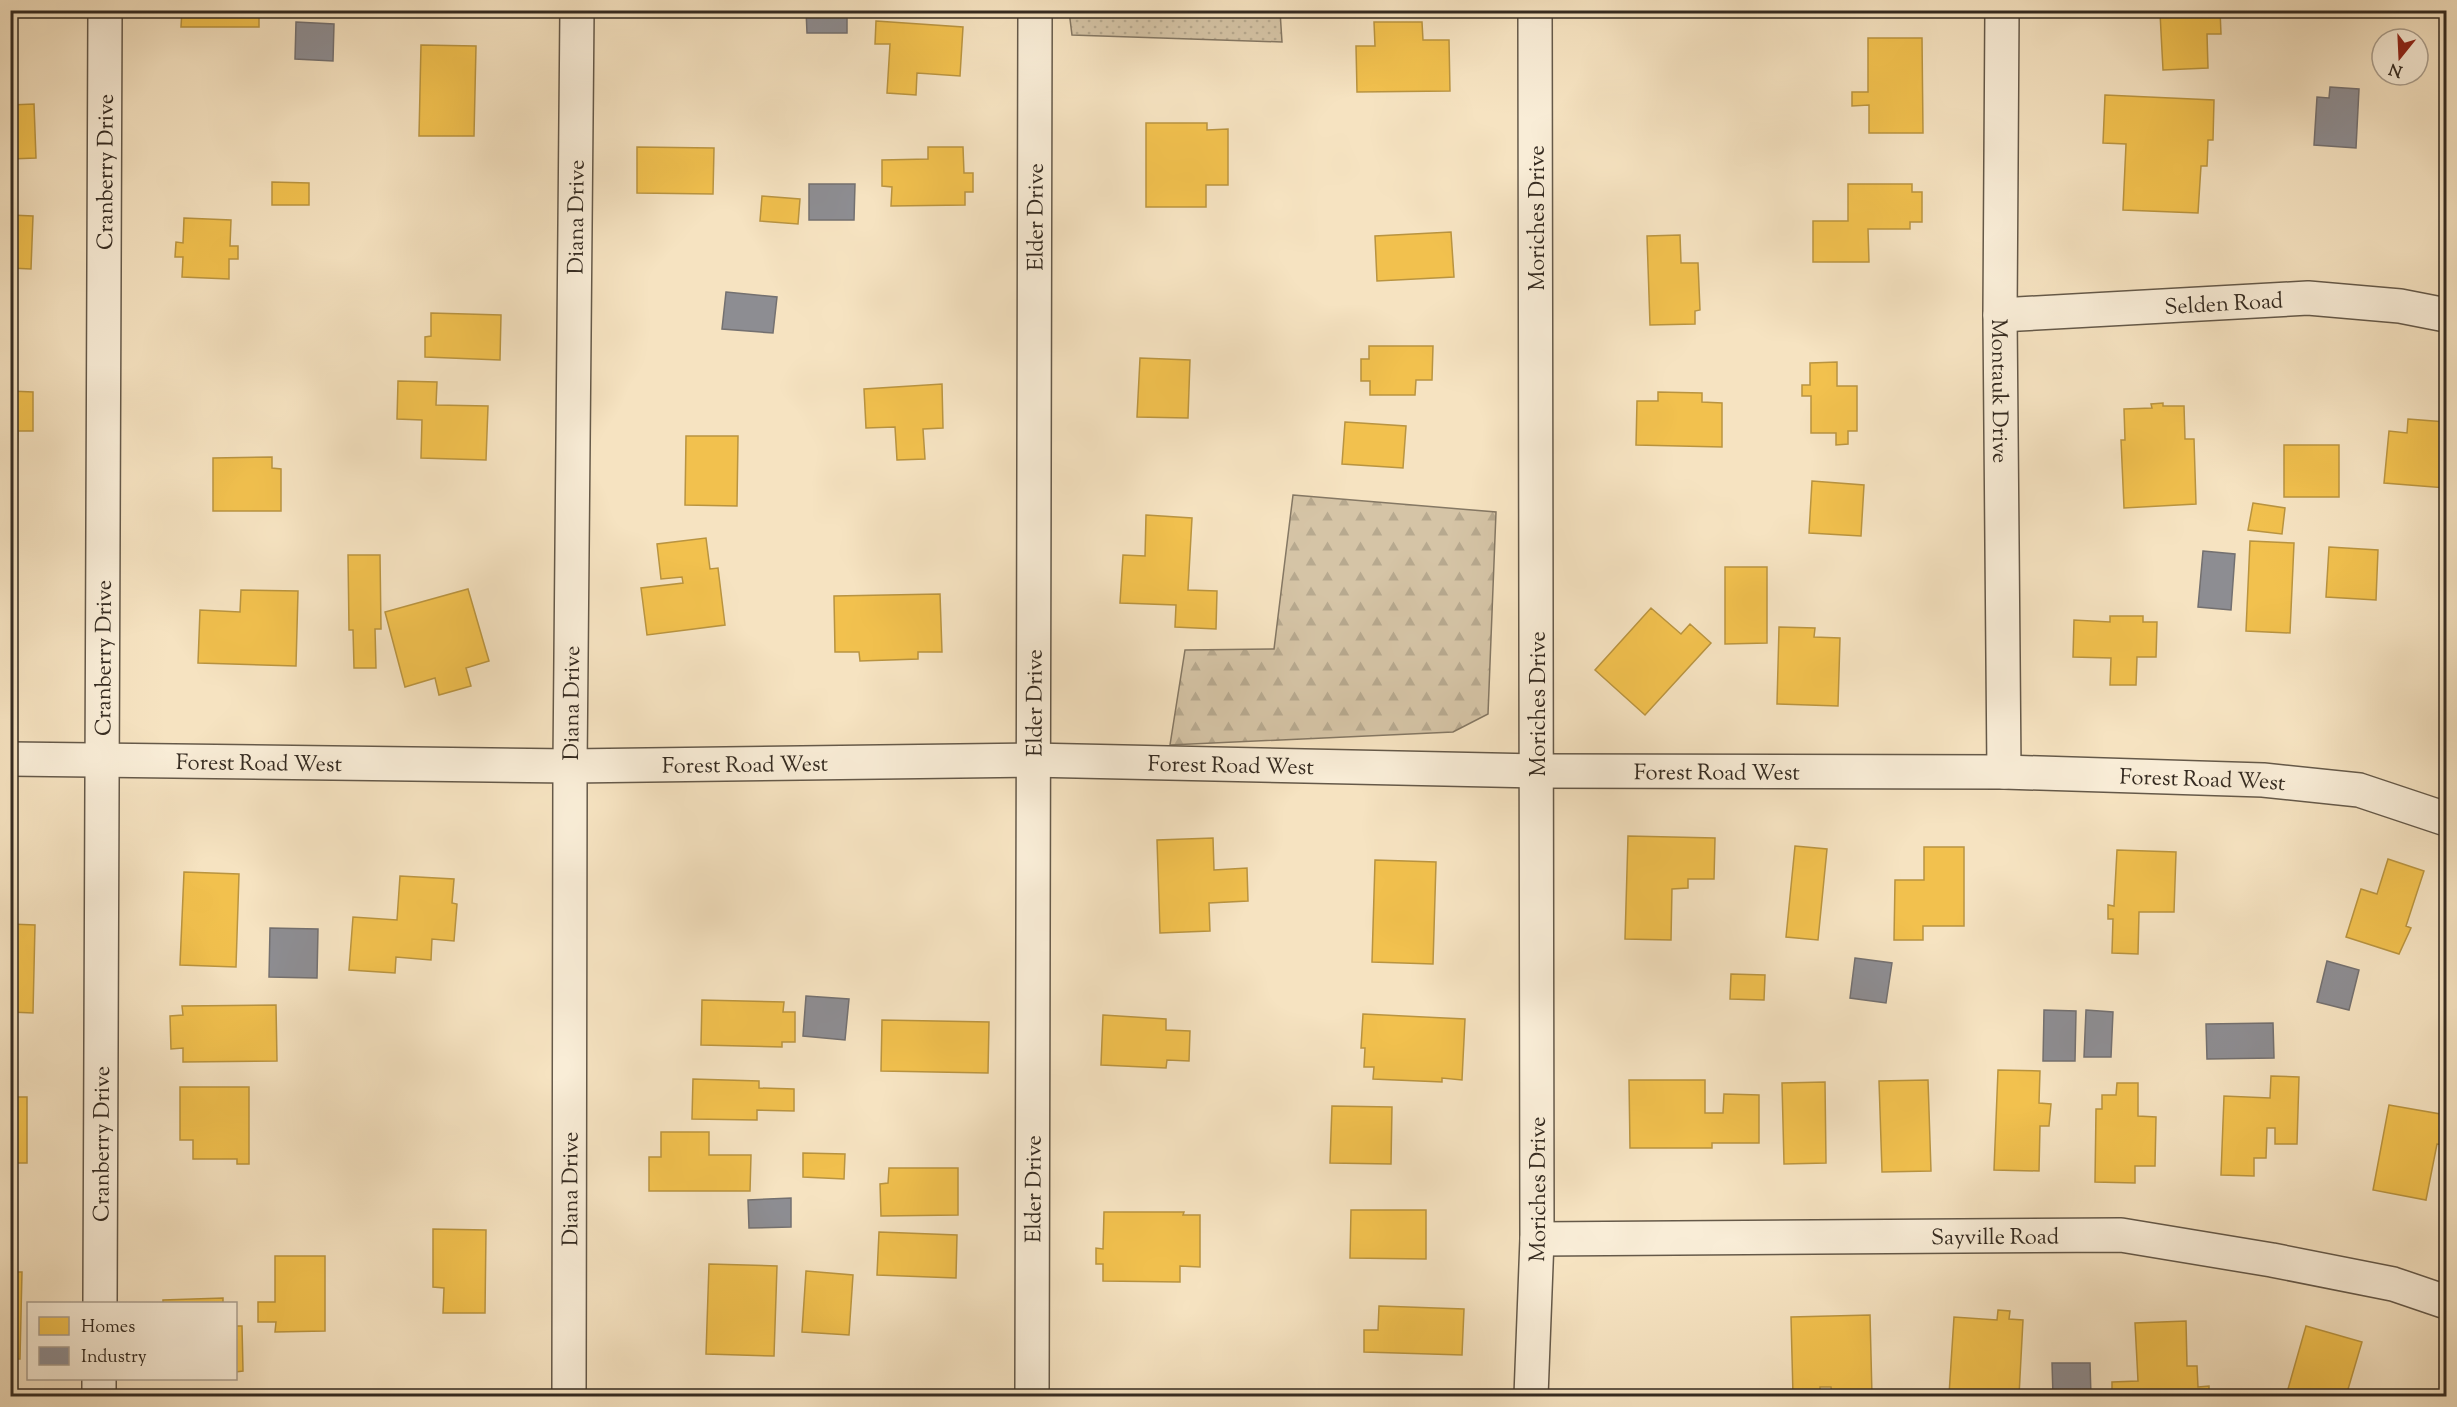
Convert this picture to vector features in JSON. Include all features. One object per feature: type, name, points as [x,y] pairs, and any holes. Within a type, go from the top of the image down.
[{"type":"street","name":"Cranberry Drive","points":[[100,1302],[104,759],[105,10]]},
{"type":"street","name":"Diana Drive","points":[[569,1396],[570,766],[577,10]]},
{"type":"street","name":"Elder Drive","points":[[1032,1396],[1031,760],[1035,10]]},
{"type":"street","name":"Moriches Drive","points":[[1531,1396],[1537,1239],[1538,771],[1534,10]]},
{"type":"street","name":"Montauk Drive","points":[[2002,10],[2000,315],[2004,772]]},
{"type":"street","name":"Selden Road","points":[[2000,315],[2308,298],[2400,306],[2446,315]]},
{"type":"street","name":"Forest Road West","points":[[10,759],[570,766],[1031,760],[1538,771],[2004,772],[2263,780],[2359,790],[2446,819]]},
{"type":"street","name":"Sayville Road","points":[[1537,1239],[2121,1235],[2272,1260],[2382,1282],[2446,1302]]},
{"type":"street","points":[[99,1380],[99,1396]]},
{"type":"green space","points":[[1069,11],[1280,11],[1282,42],[1072,35]]},
{"type":"green space","points":[[1293,495],[1496,512],[1488,714],[1453,732],[1170,745],[1185,650],[1274,649]]},
{"type":"building: Homes","points":[[182,10],[259,10],[259,27],[181,27]]},
{"type":"building: Homes","points":[[655,10],[709,10],[709,12],[655,13]]},
{"type":"building: Homes","points":[[2220,10],[2221,34],[2207,34],[2208,68],[2163,70],[2160,13]]},
{"type":"building: Homes","points":[[876,21],[963,27],[960,76],[917,73],[916,95],[887,93],[890,44],[875,44]]},
{"type":"building: Homes","points":[[1374,22],[1422,22],[1423,40],[1449,40],[1450,91],[1357,92],[1356,46],[1375,46]]},
{"type":"building: Homes","points":[[1868,38],[1922,38],[1923,133],[1869,133],[1869,105],[1852,106],[1852,92],[1868,92]]},
{"type":"building: Homes","points":[[421,45],[476,46],[474,136],[419,136]]},
{"type":"building: Homes","points":[[2105,95],[2214,100],[2213,140],[2208,140],[2207,166],[2201,166],[2198,213],[2123,210],[2126,144],[2103,143]]},
{"type":"building: Homes","points":[[34,104],[36,158],[10,159],[10,105]]},
{"type":"building: Homes","points":[[1146,123],[1207,123],[1207,130],[1228,129],[1228,185],[1206,185],[1206,207],[1146,207]]},
{"type":"building: Homes","points":[[637,147],[714,148],[713,194],[637,193]]},
{"type":"building: Homes","points":[[928,147],[963,147],[964,173],[973,173],[973,192],[965,192],[965,205],[891,206],[892,187],[882,186],[882,160],[928,159]]},
{"type":"building: Homes","points":[[272,182],[309,183],[309,205],[272,205]]},
{"type":"building: Homes","points":[[1848,184],[1912,184],[1912,192],[1922,192],[1922,222],[1910,222],[1910,229],[1868,229],[1869,262],[1813,262],[1813,221],[1848,221]]},
{"type":"building: Homes","points":[[762,196],[800,199],[798,224],[760,221]]},
{"type":"building: Homes","points":[[10,215],[33,216],[31,269],[10,268]]},
{"type":"building: Homes","points":[[184,218],[231,220],[230,246],[238,246],[238,259],[229,259],[229,279],[182,277],[183,257],[175,257],[176,242],[183,243]]},
{"type":"building: Homes","points":[[1451,232],[1454,277],[1377,281],[1375,236]]},
{"type":"building: Homes","points":[[1680,235],[1681,263],[1698,263],[1700,310],[1695,311],[1695,324],[1650,325],[1647,236]]},
{"type":"building: Homes","points":[[431,313],[501,315],[500,360],[425,357],[425,337],[431,336]]},
{"type":"building: Homes","points":[[1369,346],[1433,346],[1432,380],[1416,380],[1415,395],[1370,395],[1370,381],[1361,381],[1361,359],[1369,359]]},
{"type":"building: Homes","points":[[1140,358],[1190,360],[1188,418],[1137,417]]},
{"type":"building: Homes","points":[[1837,362],[1837,386],[1857,386],[1857,431],[1848,431],[1848,444],[1836,445],[1836,433],[1811,433],[1811,396],[1802,396],[1802,385],[1810,385],[1810,363]]},
{"type":"building: Homes","points":[[398,381],[437,382],[436,405],[488,406],[486,460],[421,458],[422,420],[397,419]]},
{"type":"building: Homes","points":[[942,384],[943,428],[923,429],[925,459],[897,460],[895,427],[866,428],[864,389]]},
{"type":"building: Homes","points":[[10,391],[33,392],[33,431],[18,431],[17,477],[10,477]]},
{"type":"building: Homes","points":[[1658,392],[1702,393],[1702,402],[1722,403],[1722,447],[1636,445],[1637,401],[1658,401]]},
{"type":"building: Homes","points":[[2163,403],[2163,406],[2184,406],[2185,439],[2194,439],[2196,504],[2124,508],[2121,440],[2125,440],[2124,409],[2152,408],[2151,404]]},
{"type":"building: Homes","points":[[2408,419],[2446,422],[2446,488],[2384,483],[2389,431],[2407,433]]},
{"type":"building: Homes","points":[[1345,422],[1406,426],[1403,468],[1342,464]]},
{"type":"building: Homes","points":[[686,436],[738,436],[737,506],[685,505]]},
{"type":"building: Homes","points":[[2284,445],[2339,445],[2339,497],[2284,497]]},
{"type":"building: Homes","points":[[272,457],[272,468],[281,469],[281,511],[213,511],[213,458]]},
{"type":"building: Homes","points":[[1812,481],[1864,485],[1861,536],[1809,533]]},
{"type":"building: Homes","points":[[2253,503],[2285,508],[2282,534],[2248,530]]},
{"type":"building: Homes","points":[[1146,515],[1192,518],[1188,590],[1217,591],[1216,629],[1175,627],[1176,605],[1120,603],[1123,555],[1145,556]]},
{"type":"building: Homes","points":[[706,538],[710,569],[718,568],[725,625],[647,635],[641,588],[683,583],[682,577],[661,579],[657,544]]},
{"type":"building: Homes","points":[[2250,541],[2294,543],[2290,633],[2246,631]]},
{"type":"building: Homes","points":[[2329,547],[2378,550],[2376,600],[2326,597]]},
{"type":"building: Homes","points":[[348,555],[380,555],[381,629],[375,629],[376,668],[354,668],[353,630],[349,630]]},
{"type":"building: Homes","points":[[1725,567],[1767,567],[1767,643],[1725,644]]},
{"type":"building: Homes","points":[[468,589],[489,661],[466,668],[471,686],[439,695],[435,678],[405,687],[385,612]]},
{"type":"building: Homes","points":[[241,590],[298,591],[296,666],[198,663],[200,610],[240,612]]},
{"type":"building: Homes","points":[[940,594],[942,652],[918,652],[918,659],[860,661],[859,652],[835,652],[834,596]]},
{"type":"building: Homes","points":[[1651,608],[1681,634],[1690,624],[1711,643],[1645,715],[1595,670]]},
{"type":"building: Homes","points":[[2110,616],[2143,616],[2143,622],[2157,622],[2156,657],[2137,657],[2136,685],[2110,685],[2111,658],[2073,657],[2074,620],[2110,622]]},
{"type":"building: Homes","points":[[1779,627],[1815,628],[1814,637],[1840,638],[1838,706],[1777,704]]},
{"type":"building: Homes","points":[[1628,836],[1715,838],[1714,879],[1688,879],[1688,888],[1672,889],[1671,940],[1625,939]]},
{"type":"building: Homes","points":[[1213,838],[1214,870],[1247,868],[1248,901],[1209,903],[1210,931],[1160,933],[1157,840]]},
{"type":"building: Homes","points":[[1795,846],[1827,849],[1818,940],[1786,937]]},
{"type":"building: Homes","points":[[1924,847],[1964,847],[1964,926],[1923,926],[1923,940],[1894,940],[1895,880],[1924,880]]},
{"type":"building: Homes","points":[[2117,850],[2176,852],[2174,912],[2139,912],[2138,954],[2112,953],[2113,919],[2108,919],[2108,905],[2114,906]]},
{"type":"building: Homes","points":[[2388,859],[2424,871],[2406,926],[2411,928],[2399,954],[2346,937],[2361,889],[2377,894]]},
{"type":"building: Homes","points":[[1375,860],[1436,862],[1433,964],[1372,962]]},
{"type":"building: Homes","points":[[184,872],[239,874],[236,967],[180,965]]},
{"type":"building: Homes","points":[[400,876],[454,879],[452,903],[457,904],[454,941],[432,939],[431,960],[396,957],[395,973],[349,970],[353,917],[397,920]]},
{"type":"building: Homes","points":[[10,924],[35,925],[33,1013],[10,1012]]},
{"type":"building: Homes","points":[[1731,974],[1765,975],[1764,1000],[1730,999]]},
{"type":"building: Homes","points":[[702,1000],[784,1002],[783,1012],[795,1012],[795,1042],[782,1042],[782,1047],[701,1045]]},
{"type":"building: Homes","points":[[276,1005],[277,1061],[183,1062],[183,1048],[171,1049],[170,1016],[183,1015],[182,1006]]},
{"type":"building: Homes","points":[[1363,1014],[1465,1019],[1462,1080],[1442,1078],[1442,1082],[1373,1079],[1374,1067],[1364,1067],[1365,1048],[1361,1048]]},
{"type":"building: Homes","points":[[1103,1015],[1166,1019],[1166,1030],[1190,1031],[1189,1061],[1167,1060],[1166,1068],[1101,1065]]},
{"type":"building: Homes","points":[[882,1020],[989,1022],[988,1073],[881,1071]]},
{"type":"building: Homes","points":[[1998,1070],[2040,1071],[2039,1103],[2051,1104],[2049,1126],[2040,1126],[2039,1171],[1994,1170]]},
{"type":"building: Homes","points":[[2271,1076],[2299,1077],[2297,1144],[2275,1144],[2275,1128],[2267,1128],[2266,1158],[2254,1158],[2254,1176],[2221,1175],[2224,1096],[2270,1098]]},
{"type":"building: Homes","points":[[693,1079],[759,1081],[759,1088],[794,1089],[794,1111],[757,1110],[757,1120],[692,1119]]},
{"type":"building: Homes","points":[[1629,1080],[1705,1080],[1705,1113],[1723,1113],[1724,1094],[1759,1095],[1759,1143],[1712,1143],[1712,1148],[1630,1148]]},
{"type":"building: Homes","points":[[1928,1080],[1931,1171],[1882,1172],[1879,1081]]},
{"type":"building: Homes","points":[[1825,1082],[1826,1163],[1784,1164],[1782,1083]]},
{"type":"building: Homes","points":[[2117,1083],[2138,1083],[2138,1116],[2156,1117],[2155,1166],[2135,1166],[2135,1183],[2095,1182],[2096,1109],[2102,1109],[2102,1095],[2116,1095]]},
{"type":"building: Homes","points":[[180,1087],[249,1087],[249,1164],[237,1164],[237,1159],[193,1159],[193,1140],[180,1140]]},
{"type":"building: Homes","points":[[10,1097],[27,1097],[27,1163],[10,1163]]},
{"type":"building: Homes","points":[[2389,1105],[2446,1115],[2446,1145],[2437,1144],[2426,1200],[2373,1190]]},
{"type":"building: Homes","points":[[1332,1106],[1392,1107],[1391,1164],[1330,1163]]},
{"type":"building: Homes","points":[[661,1132],[709,1132],[709,1155],[751,1155],[750,1191],[649,1191],[649,1157],[661,1157]]},
{"type":"building: Homes","points":[[803,1153],[845,1154],[844,1179],[803,1177]]},
{"type":"building: Homes","points":[[889,1168],[958,1168],[958,1215],[881,1216],[880,1184],[888,1183]]},
{"type":"building: Homes","points":[[1351,1210],[1426,1210],[1426,1259],[1350,1258]]},
{"type":"building: Homes","points":[[1104,1212],[1184,1212],[1183,1215],[1200,1215],[1200,1267],[1180,1266],[1180,1282],[1103,1281],[1103,1264],[1096,1264],[1096,1248],[1103,1249]]},
{"type":"building: Homes","points":[[433,1229],[486,1230],[485,1313],[443,1313],[444,1288],[433,1287]]},
{"type":"building: Homes","points":[[879,1232],[957,1235],[956,1278],[877,1275]]},
{"type":"building: Homes","points":[[275,1256],[325,1256],[325,1331],[275,1332],[276,1322],[258,1322],[258,1302],[275,1302]]},
{"type":"building: Homes","points":[[709,1264],[777,1266],[774,1356],[706,1354]]},
{"type":"building: Homes","points":[[806,1271],[853,1275],[849,1335],[802,1332]]},
{"type":"building: Homes","points":[[10,1272],[22,1272],[20,1359],[10,1359]]},
{"type":"building: Homes","points":[[223,1298],[223,1302],[163,1302],[163,1300]]},
{"type":"building: Homes","points":[[1379,1306],[1464,1309],[1462,1355],[1364,1352],[1364,1330],[1378,1330]]},
{"type":"building: Homes","points":[[1998,1310],[2010,1311],[2009,1319],[2023,1320],[2019,1396],[1949,1395],[1954,1317],[1997,1320]]},
{"type":"building: Homes","points":[[1870,1315],[1872,1396],[1832,1396],[1831,1387],[1820,1387],[1820,1396],[1793,1396],[1791,1317]]},
{"type":"building: Homes","points":[[2186,1321],[2187,1366],[2197,1366],[2198,1387],[2209,1386],[2209,1396],[2112,1396],[2112,1382],[2138,1381],[2135,1323]]},
{"type":"building: Homes","points":[[237,1326],[242,1326],[243,1371],[237,1372]]},
{"type":"building: Homes","points":[[2306,1326],[2362,1342],[2346,1396],[2286,1396]]},
{"type":"building: Industry","points":[[806,10],[847,10],[847,33],[807,33]]},
{"type":"building: Industry","points":[[296,22],[334,24],[333,61],[295,59]]},
{"type":"building: Industry","points":[[2330,87],[2359,89],[2356,148],[2314,145],[2317,97],[2329,98]]},
{"type":"building: Industry","points":[[809,184],[855,184],[854,220],[809,220]]},
{"type":"building: Industry","points":[[726,292],[777,297],[773,333],[722,329]]},
{"type":"building: Industry","points":[[2203,551],[2235,554],[2231,610],[2198,607]]},
{"type":"building: Industry","points":[[270,928],[318,929],[317,978],[269,977]]},
{"type":"building: Industry","points":[[1855,958],[1892,963],[1886,1003],[1850,998]]},
{"type":"building: Industry","points":[[2327,961],[2359,970],[2349,1010],[2317,1002]]},
{"type":"building: Industry","points":[[806,996],[849,999],[845,1040],[803,1036]]},
{"type":"building: Industry","points":[[2044,1010],[2076,1011],[2075,1061],[2043,1061]]},
{"type":"building: Industry","points":[[2086,1010],[2113,1012],[2111,1057],[2084,1057]]},
{"type":"building: Industry","points":[[2273,1023],[2274,1058],[2207,1059],[2206,1024]]},
{"type":"building: Industry","points":[[791,1198],[791,1227],[749,1228],[748,1200]]},
{"type":"building: Industry","points":[[2052,1363],[2090,1363],[2091,1396],[2053,1396]]}]
